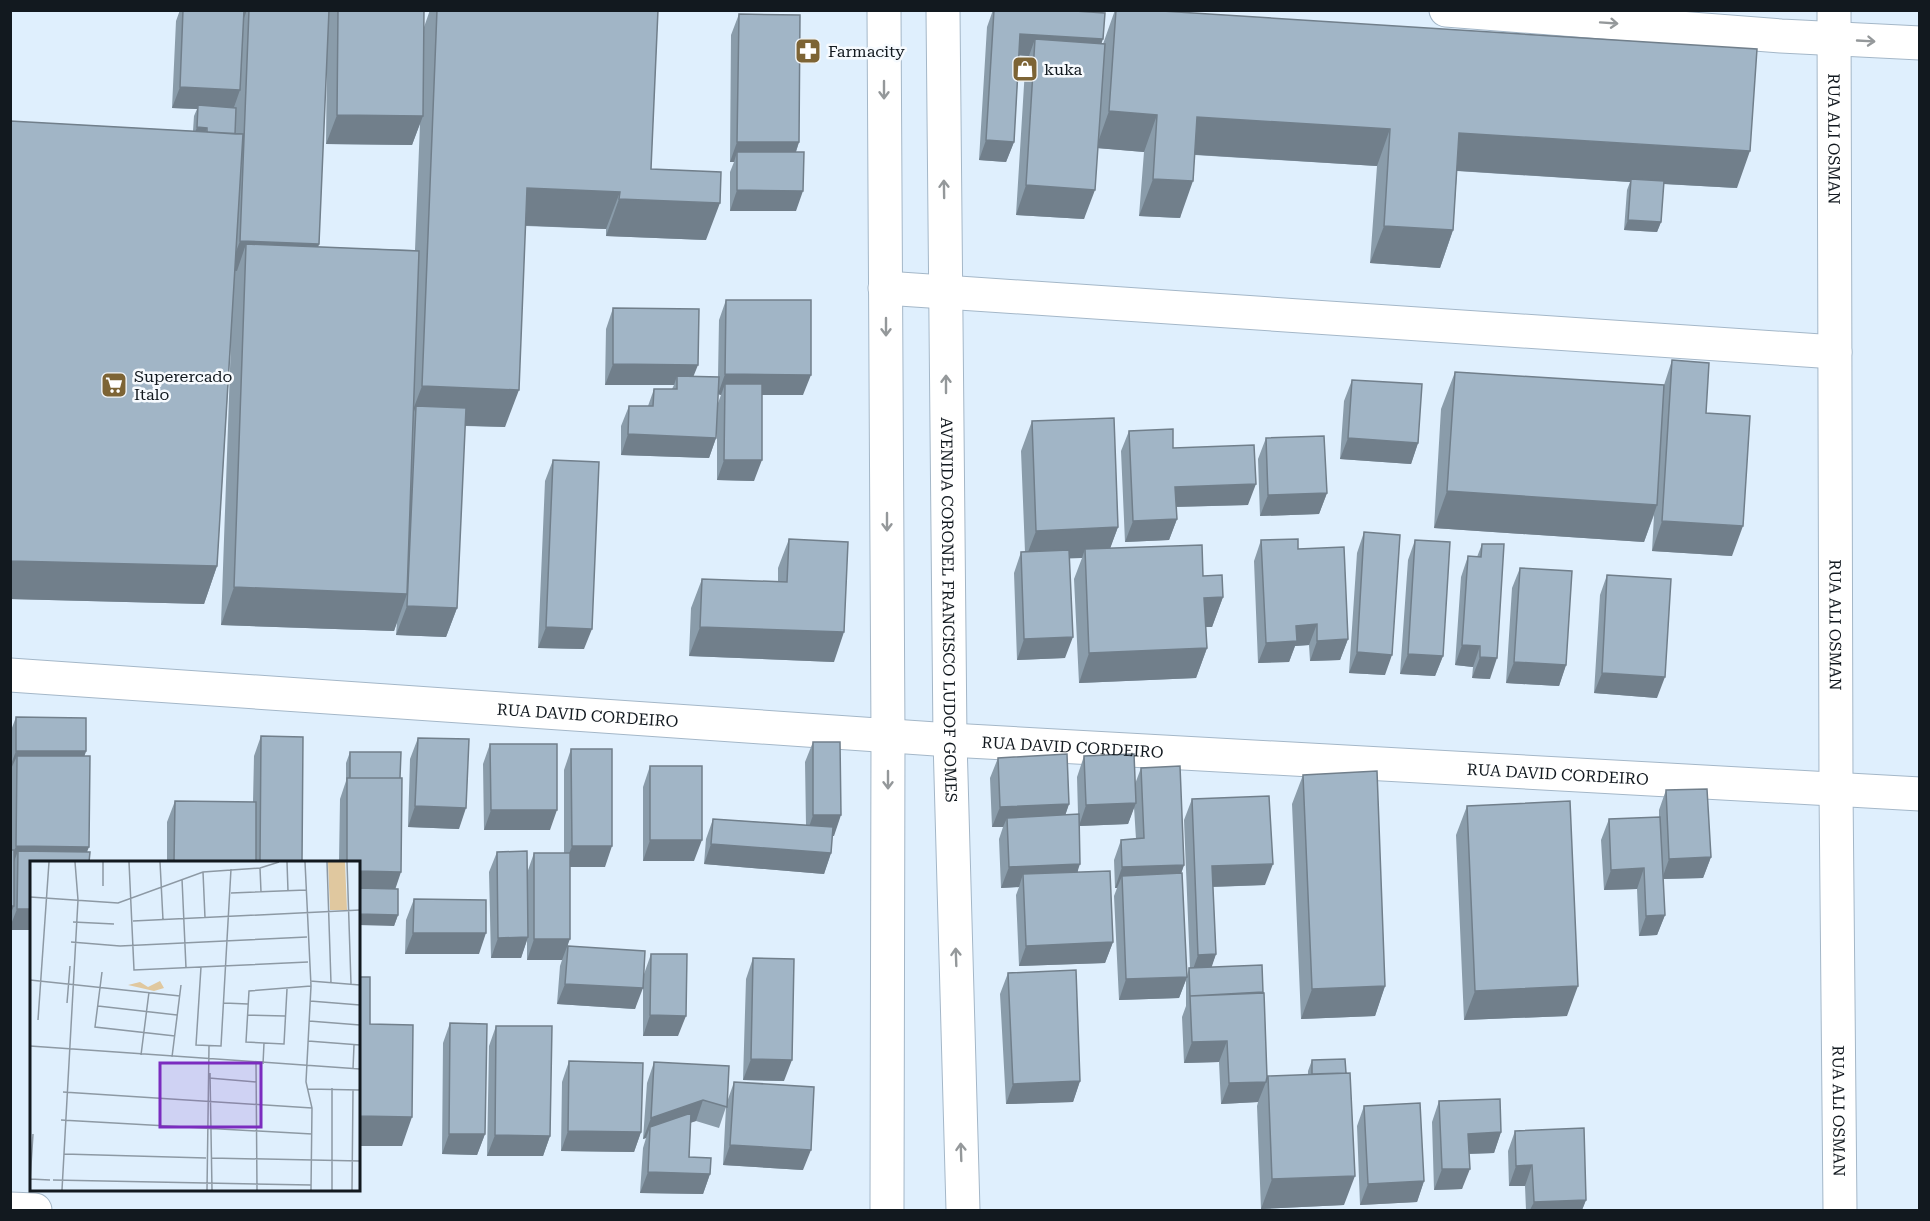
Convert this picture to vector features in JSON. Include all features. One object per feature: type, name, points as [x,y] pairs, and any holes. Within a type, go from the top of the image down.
[{"type":"street","points":[[884,10],[888,736],[887,1210]]},
{"type":"street","name":"AVENIDA CORONEL FRANCISCO LUDOF GOMES","points":[[943,10],[950,740],[963,1210]]},
{"type":"street","points":[[1446,10],[1834,25],[1920,43]]},
{"type":"street","name":"RUA ALI OSMAN","points":[[1834,25],[1836,789],[1840,1210]]},
{"type":"street","points":[[885,288],[1835,352]]},
{"type":"street","name":"RUA DAVID CORDEIRO","points":[[10,675],[950,740],[1920,794]]},
{"type":"street","points":[[10,1209],[35,1210]]},
{"type":"building","points":[[183,10],[244,10],[240,90],[180,87]]},
{"type":"building","points":[[249,10],[329,10],[319,244],[240,241]]},
{"type":"building","points":[[338,10],[424,10],[423,116],[337,115]]},
{"type":"building","points":[[437,10],[658,10],[651,169],[721,172],[720,203],[619,199],[620,192],[527,188],[519,390],[422,386]]},
{"type":"building","points":[[994,10],[1105,13],[1103,39],[1020,34],[1014,142],[986,140]]},
{"type":"building","points":[[1116,10],[1146,10],[1757,49],[1750,151],[1459,133],[1453,230],[1384,226],[1390,129],[1197,117],[1193,181],[1153,179],[1157,115],[1109,111]]},
{"type":"building","points":[[739,14],[800,15],[799,142],[737,142]]},
{"type":"building","points":[[1035,39],[1105,44],[1095,190],[1026,185]]},
{"type":"building","points":[[198,105],[236,108],[235,134],[207,132],[207,128],[197,127]]},
{"type":"building","name":"Superercado Italo","points":[[10,121],[243,134],[217,566],[10,561]]},
{"type":"building","points":[[737,152],[804,152],[803,191],[737,190]]},
{"type":"building","points":[[1631,179],[1664,181],[1661,222],[1628,220]]},
{"type":"building","points":[[246,244],[419,251],[407,594],[234,587]]},
{"type":"building","points":[[726,300],[811,300],[811,375],[725,374]]},
{"type":"building","points":[[613,308],[699,309],[698,365],[613,364]]},
{"type":"building","points":[[1672,360],[1709,363],[1706,413],[1750,416],[1743,526],[1662,521]]},
{"type":"building","points":[[1455,372],[1664,385],[1657,505],[1447,491]]},
{"type":"building","points":[[677,376],[719,377],[716,438],[628,434],[629,406],[653,406],[654,389],[677,389]]},
{"type":"building","points":[[1352,380],[1422,384],[1418,443],[1348,438]]},
{"type":"building","points":[[725,384],[762,384],[762,460],[724,460]]},
{"type":"building","points":[[416,406],[466,408],[457,608],[407,606]]},
{"type":"building","points":[[1114,418],[1118,527],[1036,531],[1032,421]]},
{"type":"building","points":[[1173,429],[1173,448],[1254,445],[1256,484],[1175,487],[1177,519],[1133,521],[1129,431]]},
{"type":"building","points":[[1324,436],[1327,493],[1268,495],[1266,438]]},
{"type":"building","points":[[553,460],[599,462],[592,629],[546,627]]},
{"type":"building","points":[[1364,532],[1400,535],[1392,655],[1357,652]]},
{"type":"building","points":[[789,539],[848,542],[844,632],[700,627],[702,579],[787,582]]},
{"type":"building","points":[[1298,539],[1298,549],[1344,547],[1348,639],[1317,641],[1317,624],[1296,626],[1297,641],[1266,643],[1261,540]]},
{"type":"building","points":[[1415,540],[1450,542],[1443,656],[1408,654]]},
{"type":"building","points":[[1482,544],[1504,544],[1497,658],[1480,657],[1480,646],[1462,645],[1468,556],[1481,557]]},
{"type":"building","points":[[1202,545],[1203,576],[1222,575],[1223,597],[1204,598],[1207,648],[1089,653],[1085,549]]},
{"type":"building","points":[[1069,550],[1073,637],[1024,639],[1021,552]]},
{"type":"building","points":[[1520,568],[1572,571],[1566,665],[1514,662]]},
{"type":"building","points":[[1607,575],[1671,579],[1665,677],[1602,673]]},
{"type":"building","points":[[16,717],[86,718],[86,751],[16,751]]},
{"type":"building","points":[[261,736],[303,737],[302,861],[260,861]]},
{"type":"building","points":[[418,738],[469,739],[466,808],[415,806]]},
{"type":"building","points":[[813,742],[840,742],[841,815],[813,815]]},
{"type":"building","points":[[490,744],[557,744],[557,810],[491,810]]},
{"type":"building","points":[[571,749],[612,749],[612,846],[572,846]]},
{"type":"building","points":[[350,752],[401,752],[400,778],[350,778]]},
{"type":"building","points":[[1067,754],[1069,804],[1000,807],[998,758]]},
{"type":"building","points":[[1134,754],[1136,803],[1086,805],[1084,756]]},
{"type":"building","points":[[17,756],[90,756],[89,847],[16,846]]},
{"type":"building","points":[[650,766],[702,766],[702,840],[650,840]]},
{"type":"building","points":[[1180,766],[1184,865],[1122,867],[1121,840],[1144,838],[1141,768]]},
{"type":"building","points":[[1377,771],[1385,986],[1312,989],[1303,775]]},
{"type":"building","points":[[347,778],[402,778],[401,872],[360,871],[360,861],[347,861]]},
{"type":"building","points":[[1707,789],[1711,857],[1669,859],[1666,790]]},
{"type":"building","points":[[1269,796],[1273,864],[1212,866],[1216,954],[1198,955],[1192,799]]},
{"type":"building","points":[[175,801],[256,802],[256,861],[174,861]]},
{"type":"building","points":[[1570,801],[1578,986],[1475,991],[1467,806]]},
{"type":"building","points":[[1079,814],[1080,864],[1009,867],[1007,818]]},
{"type":"building","points":[[1660,817],[1665,915],[1646,916],[1644,868],[1611,870],[1609,819]]},
{"type":"building","points":[[713,819],[833,827],[831,853],[711,844]]},
{"type":"building","points":[[10,850],[14,850],[14,906],[10,906]]},
{"type":"building","points":[[18,851],[90,852],[89,861],[30,861],[30,909],[17,909]]},
{"type":"building","points":[[527,851],[528,937],[498,938],[497,852]]},
{"type":"building","points":[[534,853],[570,853],[570,939],[534,939]]},
{"type":"building","points":[[1110,871],[1113,942],[1026,946],[1023,874]]},
{"type":"building","points":[[1182,873],[1187,977],[1126,979],[1122,876]]},
{"type":"building","points":[[360,888],[398,889],[398,915],[360,914]]},
{"type":"building","points":[[414,899],[486,900],[486,933],[413,933]]},
{"type":"building","points":[[568,946],[645,951],[643,988],[565,984]]},
{"type":"building","points":[[651,954],[687,954],[686,1016],[650,1015]]},
{"type":"building","points":[[753,958],[794,959],[792,1060],[751,1059]]},
{"type":"building","points":[[1262,965],[1263,992],[1190,996],[1189,968]]},
{"type":"building","points":[[1076,970],[1080,1081],[1013,1084],[1008,973]]},
{"type":"building","points":[[360,977],[370,977],[370,1024],[413,1025],[412,1117],[360,1116]]},
{"type":"building","points":[[1264,993],[1266,1082],[1229,1083],[1227,1041],[1192,1042],[1190,996]]},
{"type":"building","points":[[450,1023],[487,1024],[485,1134],[449,1134]]},
{"type":"building","points":[[496,1026],[552,1026],[550,1136],[495,1135]]},
{"type":"building","points":[[1345,1059],[1346,1073],[1312,1074],[1312,1060]]},
{"type":"building","points":[[569,1061],[643,1063],[641,1132],[568,1131]]},
{"type":"building","points":[[654,1062],[729,1066],[727,1107],[703,1100],[651,1118]]},
{"type":"building","points":[[1350,1073],[1355,1176],[1272,1179],[1268,1076]]},
{"type":"building","points":[[734,1082],[814,1087],[811,1150],[730,1145]]},
{"type":"building","points":[[1500,1099],[1501,1132],[1468,1134],[1470,1169],[1442,1169],[1439,1101]]},
{"type":"building","points":[[1420,1103],[1424,1181],[1368,1184],[1364,1106]]},
{"type":"building","points":[[691,1113],[689,1157],[711,1158],[710,1174],[648,1172],[650,1127]]},
{"type":"building","points":[[1584,1128],[1586,1200],[1534,1202],[1532,1165],[1516,1166],[1515,1131]]},
{"type":"place","name":"Farmacity","points":[[808,51]]},
{"type":"place","name":"kuka","points":[[1025,69]]},
{"type":"place","name":"Superercado Italo","points":[[114,385]]}]
